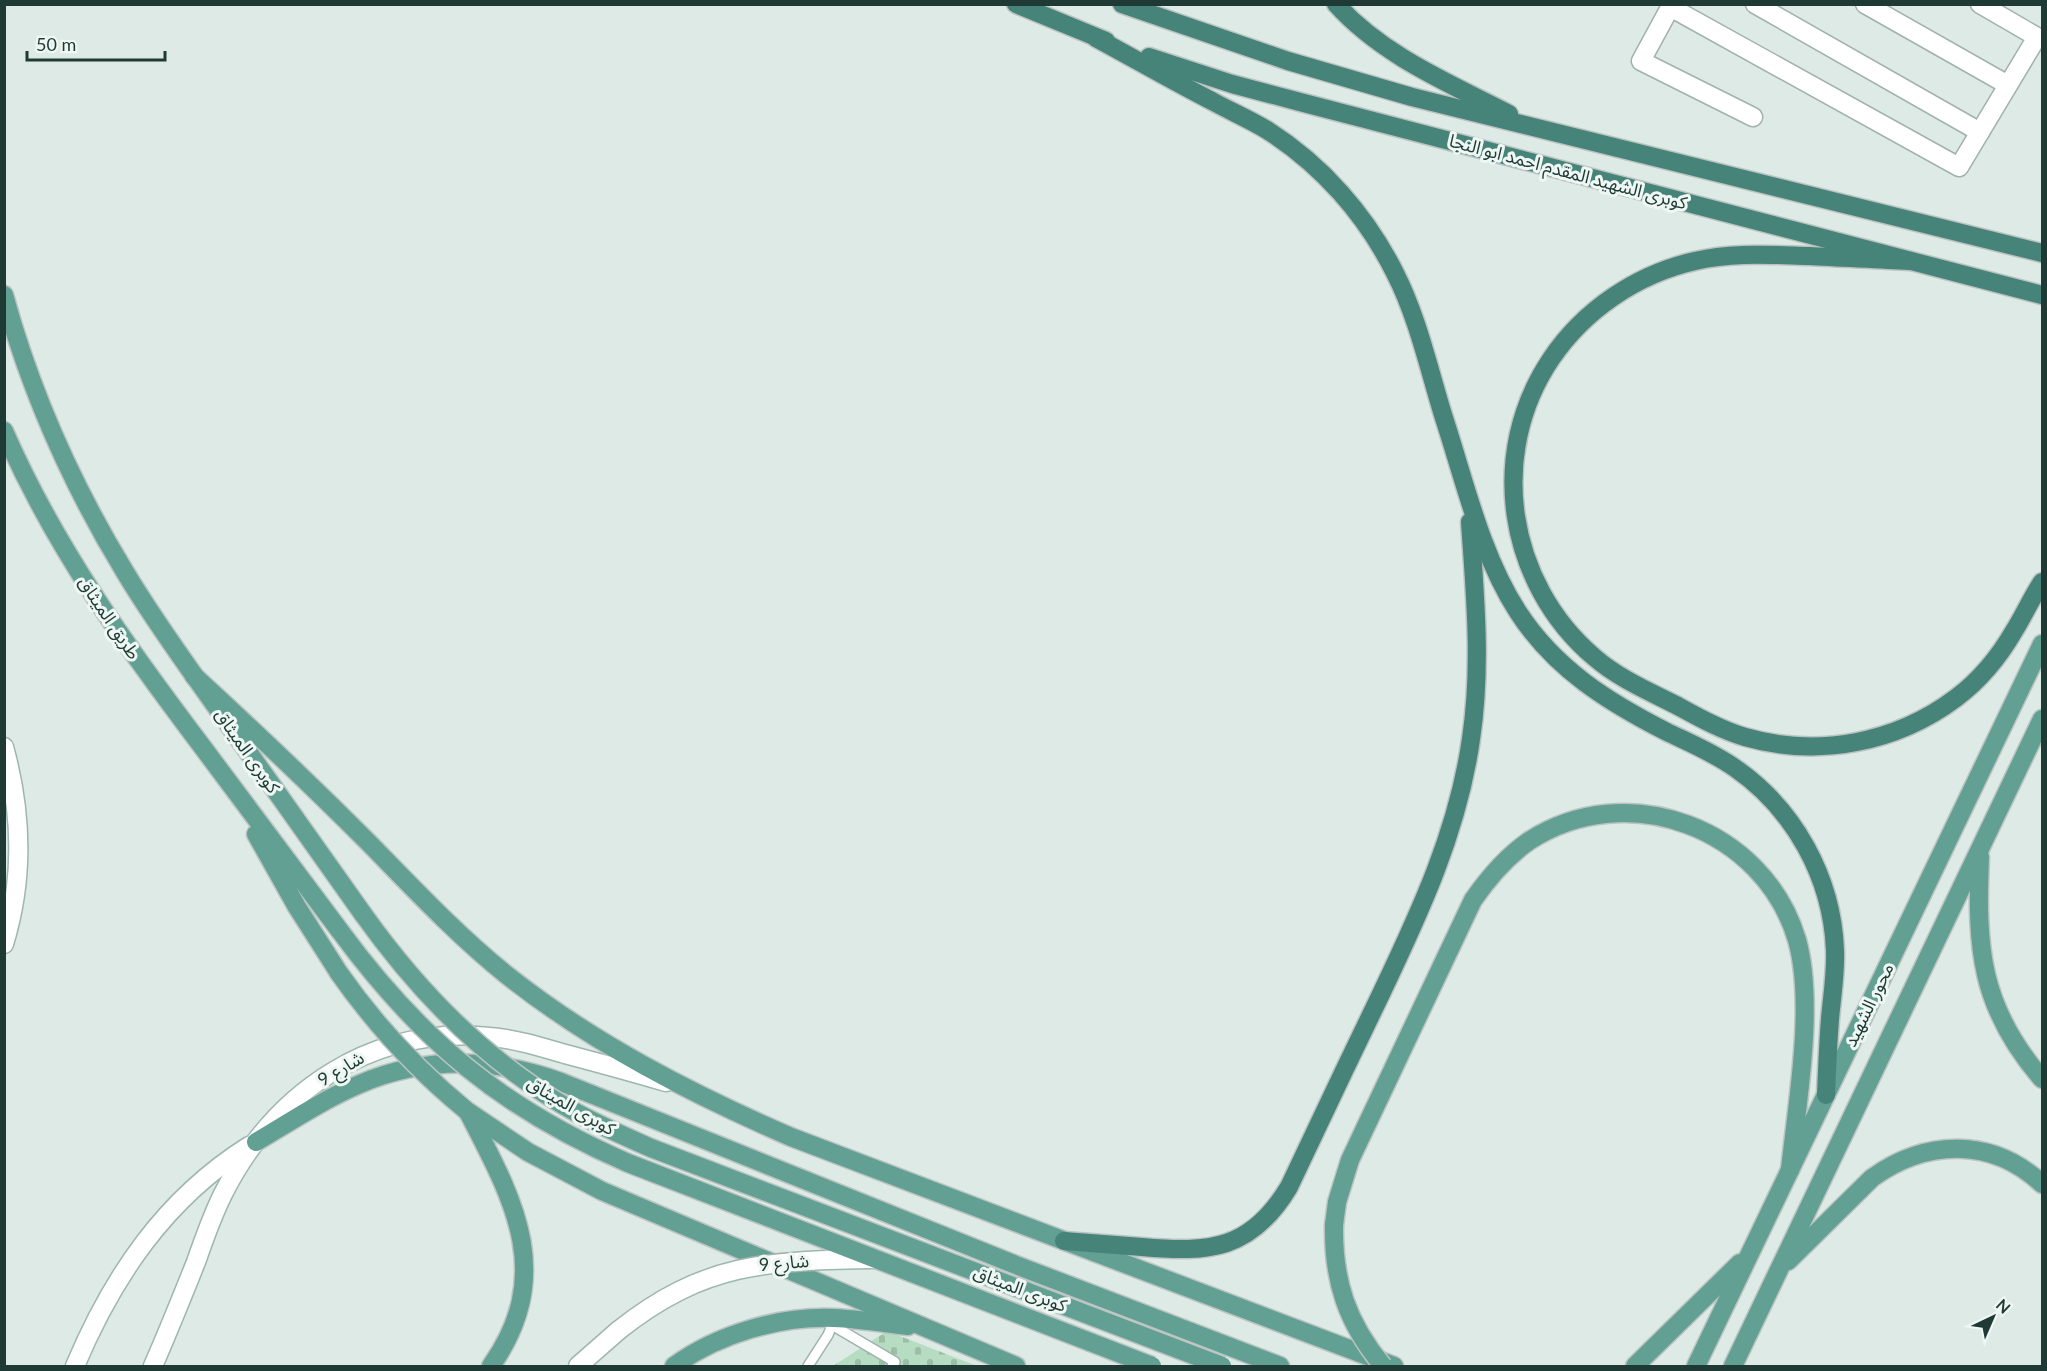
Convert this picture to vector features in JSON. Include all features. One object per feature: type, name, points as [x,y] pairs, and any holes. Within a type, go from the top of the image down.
[{"type":"highway","points":[[1016,4],[1096,38],[1266,129],[1311,163],[1351,204],[1383,251],[1408,302],[1485,546],[1506,593],[1519,615],[1552,654],[1576,677],[1611,702],[1735,768],[1771,799],[1800,837],[1821,880],[1833,927],[1834,975],[1826,1095]]},
{"type":"highway","name":"كوبرى الشهيد المقدم احمد ابو النجا","points":[[1122,4],[1299,64],[1412,97],[2043,253]]},
{"type":"highway","points":[[1336,4],[1362,30],[1404,59],[1537,129]]},
{"type":"highway","name":"كوبرى الشهيد المقدم احمد ابو النجا","points":[[1096,38],[1232,84],[2043,295]]},
{"type":"highway","points":[[1910,261],[1740,255],[1693,261],[1648,277],[1608,301],[1589,316],[1557,350],[1532,391],[1517,437],[1512,486],[1518,535],[1535,581],[1561,623],[1577,642],[1615,673],[1721,728],[1743,736],[1787,745],[1832,746],[1877,737],[1919,721],[1957,697],[1990,666],[2016,629],[2043,582]]},
{"type":"highway","points":[[1064,1241],[1180,1250],[1209,1248],[1237,1238],[1262,1222],[1289,1187],[1420,912],[1446,845],[1456,810],[1471,739],[1477,667],[1477,630],[1467,490]]},
{"type":"main road","points":[[1755,4],[1980,132]]},
{"type":"main road","points":[[1865,4],[2008,85]]},
{"type":"main road","points":[[1753,117],[1641,61],[1671,6],[1959,167],[2037,37],[1980,4]]},
{"type":"main road","name":"كوبرى الميثاق","points":[[4,295],[27,368],[51,429],[78,488],[125,573],[194,676],[363,914],[413,981],[473,1040],[531,1084],[576,1112],[651,1148],[1222,1366]]},
{"type":"main road","name":"طريق الميثاق","points":[[4,431],[40,508],[98,603],[236,792]]},
{"type":"main road","name":"محور الشهيد","points":[[1696,1366],[2043,644]]},
{"type":"main road","points":[[194,676],[303,778],[444,920],[508,976],[576,1026],[613,1048],[688,1088],[791,1137],[1394,1366]]},
{"type":"main road","name":"محور الشهيد","points":[[1733,1366],[2043,719]]},
{"type":"main road","points":[[4,747],[13,780],[19,841],[14,902],[4,944]]},
{"type":"main road","points":[[236,792],[275,869],[339,973],[370,1016],[397,1047],[467,1111],[528,1152],[602,1191],[1016,1366]]},
{"type":"main road","name":"كوبرى الميثاق","points":[[236,792],[386,991],[432,1038],[467,1069],[528,1112],[560,1131],[628,1163],[1152,1366]]},
{"type":"main road","points":[[1383,1366],[1359,1333],[1341,1292],[1336,1270],[1334,1225],[1339,1191],[1350,1160],[1473,900],[1498,867],[1529,841],[1566,823],[1606,813],[1647,814],[1668,817],[1707,831],[1756,868],[1780,902],[1797,940],[1804,980],[1802,1048],[1790,1170]]},
{"type":"main road","points":[[1980,849],[1978,930],[1988,983],[2004,1024],[2028,1061],[2043,1079]]},
{"type":"main road","name":"شارع 9","points":[[153,1366],[223,1195],[235,1172],[256,1142],[283,1111],[345,1064],[392,1044],[425,1038],[467,1035],[516,1041],[688,1088]]},
{"type":"main road","points":[[75,1366],[104,1305],[135,1255],[153,1231],[202,1179],[256,1142],[342,1092],[381,1076],[422,1066],[468,1063],[515,1068],[561,1082],[1005,1261],[1280,1366]]},
{"type":"main road","points":[[467,1111],[507,1190],[520,1230],[523,1250],[522,1291],[518,1311],[503,1348],[491,1366]]},
{"type":"main road","points":[[1778,1271],[1872,1178],[1887,1167],[1920,1153],[1957,1148],[1993,1154],[2026,1171],[2043,1184]]},
{"type":"main road","points":[[1635,1366],[1750,1253]]},
{"type":"main road","name":"شارع 9","points":[[578,1366],[619,1330],[667,1297],[704,1280],[728,1272],[777,1262],[876,1259]]},
{"type":"main road","points":[[674,1366],[742,1332],[788,1321],[927,1328]]},
{"type":"lane","points":[[808,1366],[833,1322],[895,1362],[892,1366]]},
{"type":"green space","points":[[887,1331],[977,1366],[833,1366]]}]
